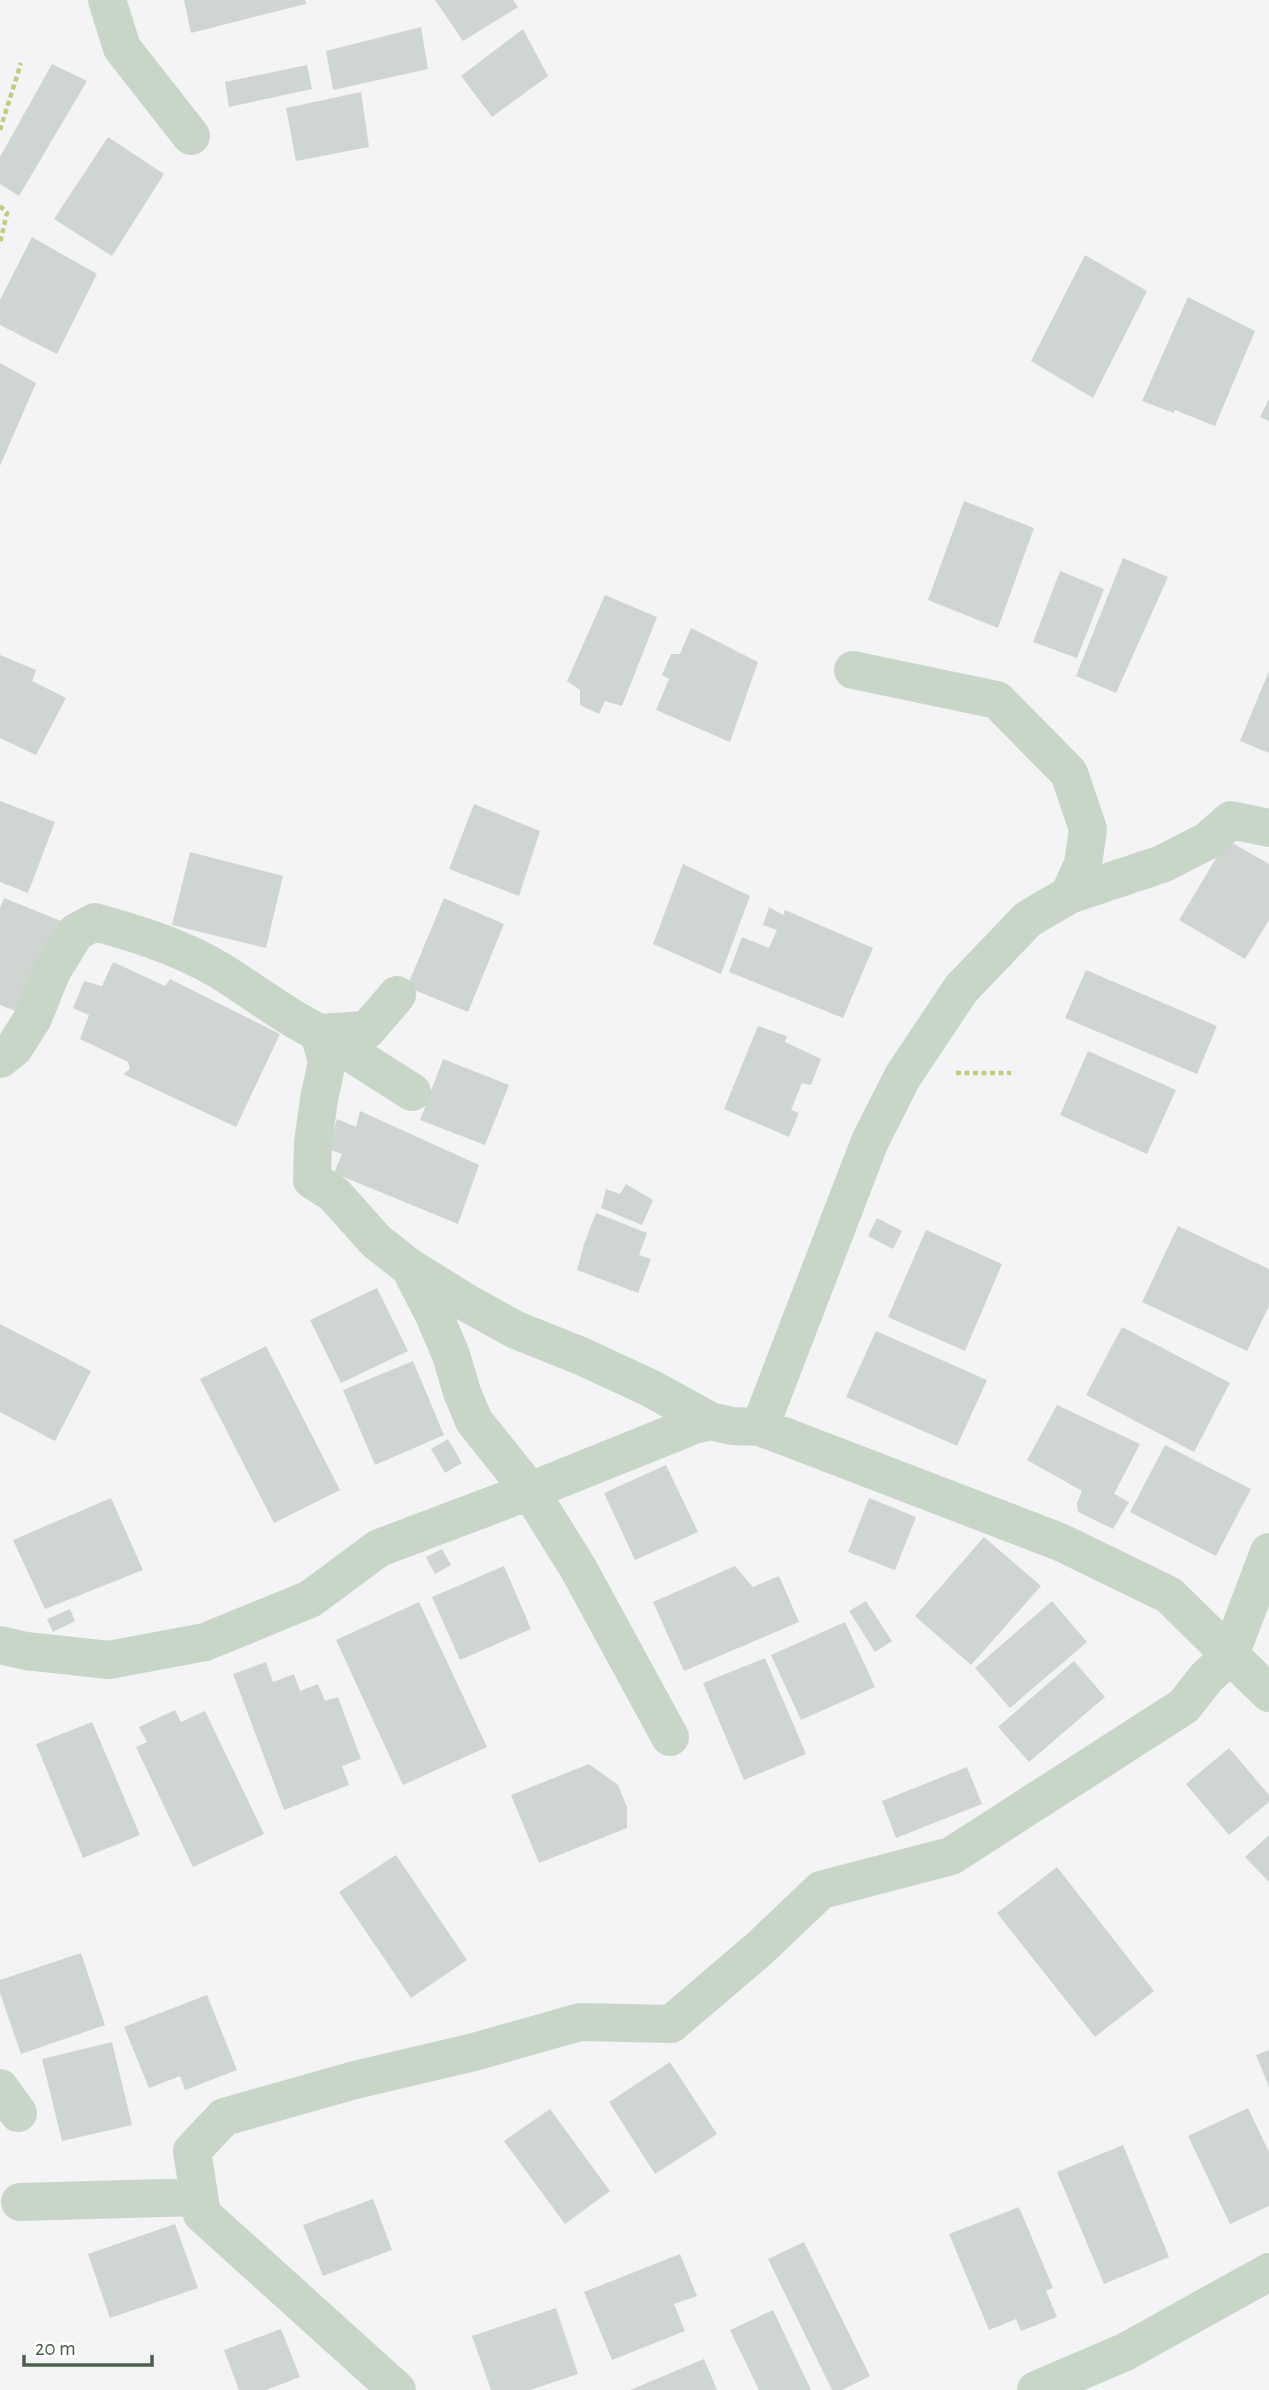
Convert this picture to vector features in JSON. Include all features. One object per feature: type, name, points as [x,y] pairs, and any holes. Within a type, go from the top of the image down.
[{"type":"street","points":[[107,0],[122,48],[191,136]]},
{"type":"street","points":[[853,670],[998,700],[1069,774],[1088,829],[1083,864],[1069,895]]},
{"type":"street","points":[[760,1427],[870,1141],[903,1076],[961,989],[1028,919],[1069,895],[1163,864],[1207,841],[1231,820],[1269,828]]},
{"type":"street","points":[[0,1059],[14,1048],[33,1018],[52,971],[76,932],[95,922],[155,940],[189,954],[412,1092]]},
{"type":"street","points":[[319,1033],[367,1030],[397,995]]},
{"type":"street","points":[[319,1033],[327,1062],[316,1121],[312,1180],[334,1194],[376,1241],[409,1266],[516,1330],[650,1388],[710,1421],[732,1426],[760,1427],[1072,1548],[1168,1595],[1269,1693]]},
{"type":"street","points":[[409,1266],[447,1345],[474,1421],[530,1491],[578,1568],[670,1737]]},
{"type":"street","points":[[0,1646],[109,1660],[205,1642],[310,1599],[379,1548],[710,1421]]},
{"type":"street","points":[[397,2390],[202,2214],[192,2151],[224,2117],[580,2022],[671,2024],[760,1949],[821,1889],[951,1856],[1184,1706],[1206,1678],[1230,1655],[1269,1552]]},
{"type":"street","points":[[7,2197],[199,2197]]},
{"type":"street","points":[[1036,2390],[1125,2352],[1269,2272]]},
{"type":"path","points":[[0,130],[22,63]]},
{"type":"path","points":[[0,206],[7,213],[0,243]]},
{"type":"building","points":[[184,0],[305,0],[306,4],[191,33]]},
{"type":"building","points":[[435,0],[513,0],[518,7],[463,41]]},
{"type":"building","points":[[421,27],[428,69],[333,90],[326,51]]},
{"type":"building","points":[[523,29],[548,76],[492,117],[461,76]]},
{"type":"building","points":[[52,64],[87,81],[19,196],[0,184],[0,157]]},
{"type":"building","points":[[307,65],[312,89],[229,107],[225,82]]},
{"type":"building","points":[[361,92],[369,147],[296,161],[286,108]]},
{"type":"building","points":[[108,137],[164,174],[112,256],[54,219]]},
{"type":"building","points":[[32,237],[97,274],[57,354],[0,325],[0,300]]},
{"type":"building","points":[[1085,255],[1147,291],[1093,398],[1031,361]]},
{"type":"building","points":[[1188,297],[1255,331],[1215,426],[1175,410],[1174,413],[1142,401]]},
{"type":"building","points":[[0,363],[36,383],[0,466]]},
{"type":"building","points":[[1269,399],[1269,421],[1260,417]]},
{"type":"building","points":[[964,501],[1034,528],[998,628],[928,600]]},
{"type":"building","points":[[1123,558],[1168,577],[1116,693],[1076,676]]},
{"type":"building","points":[[1060,571],[1104,589],[1077,658],[1033,642]]},
{"type":"building","points":[[605,595],[657,617],[622,706],[605,701],[599,714],[580,705],[580,690],[567,681]]},
{"type":"building","points":[[691,628],[758,662],[730,742],[656,710],[669,679],[662,675],[671,654],[680,654]]},
{"type":"building","points":[[0,655],[36,670],[32,681],[66,698],[36,755],[0,738]]},
{"type":"building","points":[[1269,671],[1269,753],[1240,741]]},
{"type":"building","points":[[0,801],[55,822],[28,893],[0,882]]},
{"type":"building","points":[[474,804],[540,831],[519,896],[449,869]]},
{"type":"building","points":[[1227,840],[1269,864],[1269,920],[1245,959],[1179,920]]},
{"type":"building","points":[[190,852],[283,876],[266,948],[172,925]]},
{"type":"building","points":[[683,864],[750,896],[721,974],[653,944]]},
{"type":"building","points":[[4,898],[61,921],[23,1014],[0,1005],[0,908]]},
{"type":"building","points":[[444,898],[504,924],[468,1012],[407,987]]},
{"type":"building","points":[[769,907],[783,915],[785,910],[873,948],[843,1018],[729,972],[742,937],[769,948],[777,930],[763,925]]},
{"type":"building","points":[[113,962],[165,986],[170,979],[280,1034],[236,1127],[123,1074],[130,1069],[128,1062],[80,1039],[89,1015],[73,1008],[84,981],[102,986]]},
{"type":"building","points":[[1086,970],[1217,1026],[1197,1074],[1065,1018]]},
{"type":"building","points":[[758,1026],[787,1036],[785,1042],[821,1059],[811,1085],[802,1083],[791,1110],[799,1113],[789,1137],[724,1109]]},
{"type":"building","points":[[1088,1051],[1176,1090],[1147,1154],[1060,1115]]},
{"type":"building","points":[[443,1059],[509,1085],[485,1145],[420,1120]]},
{"type":"building","points":[[360,1111],[479,1165],[458,1224],[334,1173],[342,1154],[328,1149],[337,1119],[356,1127]]},
{"type":"building","points":[[626,1184],[653,1200],[642,1225],[601,1208],[606,1189],[620,1194]]},
{"type":"building","points":[[596,1213],[647,1233],[639,1255],[651,1259],[638,1293],[577,1270]]},
{"type":"building","points":[[877,1218],[902,1231],[893,1249],[868,1236]]},
{"type":"building","points":[[1178,1226],[1269,1269],[1269,1306],[1247,1351],[1142,1302]]},
{"type":"building","points":[[926,1230],[1002,1264],[965,1351],[888,1317]]},
{"type":"building","points":[[377,1288],[408,1351],[341,1383],[310,1320]]},
{"type":"building","points":[[0,1324],[91,1371],[55,1441],[0,1412]]},
{"type":"building","points":[[1122,1327],[1230,1383],[1194,1452],[1086,1395]]},
{"type":"building","points":[[876,1331],[987,1380],[957,1446],[846,1397]]},
{"type":"building","points":[[266,1346],[340,1490],[274,1523],[200,1379]]},
{"type":"building","points":[[413,1361],[444,1435],[375,1465],[343,1390]]},
{"type":"building","points":[[1057,1405],[1140,1444],[1114,1494],[1129,1502],[1113,1529],[1078,1512],[1077,1503],[1082,1491],[1027,1460]]},
{"type":"building","points":[[448,1439],[462,1463],[445,1473],[431,1449]]},
{"type":"building","points":[[1165,1445],[1251,1489],[1216,1556],[1130,1512]]},
{"type":"building","points":[[666,1465],[698,1532],[635,1560],[604,1493]]},
{"type":"building","points":[[111,1498],[143,1570],[45,1609],[13,1540]]},
{"type":"building","points":[[869,1498],[916,1517],[895,1570],[848,1552]]},
{"type":"building","points":[[984,1537],[1041,1586],[971,1665],[915,1616]]},
{"type":"building","points":[[442,1549],[451,1565],[435,1574],[426,1557]]},
{"type":"building","points":[[504,1566],[531,1629],[460,1660],[432,1597]]},
{"type":"building","points":[[735,1566],[753,1587],[779,1576],[799,1622],[684,1671],[653,1602]]},
{"type":"building","points":[[866,1601],[892,1641],[875,1652],[849,1611]]},
{"type":"building","points":[[1052,1601],[1087,1642],[1010,1708],[975,1668]]},
{"type":"building","points":[[419,1602],[487,1747],[403,1785],[336,1640]]},
{"type":"building","points":[[70,1609],[75,1621],[53,1632],[47,1619]]},
{"type":"building","points":[[845,1622],[875,1687],[801,1720],[771,1655]]},
{"type":"building","points":[[765,1658],[806,1754],[744,1780],[703,1683]]},
{"type":"building","points":[[1074,1661],[1105,1697],[1029,1762],[998,1727]]},
{"type":"building","points":[[266,1662],[273,1682],[294,1674],[300,1691],[318,1684],[325,1701],[338,1697],[361,1759],[342,1766],[349,1785],[284,1810],[233,1674]]},
{"type":"building","points":[[175,1710],[181,1722],[205,1711],[264,1834],[193,1867],[136,1747],[147,1742],[139,1727]]},
{"type":"building","points":[[92,1722],[140,1835],[83,1858],[36,1744]]},
{"type":"building","points":[[1229,1748],[1269,1795],[1269,1802],[1229,1835],[1186,1784]]},
{"type":"building","points":[[589,1764],[618,1785],[627,1807],[627,1828],[539,1863],[511,1795]]},
{"type":"building","points":[[967,1767],[982,1804],[896,1838],[882,1801]]},
{"type":"building","points":[[1269,1835],[1269,1882],[1245,1857]]},
{"type":"building","points":[[396,1855],[467,1960],[411,1998],[339,1892]]},
{"type":"building","points":[[1057,1867],[1154,1991],[1095,2037],[997,1913]]},
{"type":"building","points":[[81,1953],[105,2025],[21,2054],[0,1993],[0,1980]]},
{"type":"building","points":[[207,1995],[237,2070],[185,2090],[180,2076],[149,2088],[124,2027]]},
{"type":"building","points":[[112,2042],[132,2125],[62,2141],[42,2059]]},
{"type":"building","points":[[1269,2050],[1269,2087],[1256,2055]]},
{"type":"building","points":[[670,2062],[717,2134],[655,2174],[609,2102]]},
{"type":"building","points":[[1248,2108],[1269,2152],[1269,2206],[1230,2224],[1188,2136]]},
{"type":"building","points":[[550,2109],[610,2191],[565,2224],[504,2141]]},
{"type":"building","points":[[1123,2145],[1169,2257],[1104,2284],[1057,2172]]},
{"type":"building","points":[[373,2199],[392,2250],[323,2276],[303,2225]]},
{"type":"building","points":[[1019,2207],[1053,2288],[1046,2291],[1057,2317],[1021,2331],[1016,2319],[989,2330],[949,2234]]},
{"type":"building","points":[[175,2224],[198,2288],[110,2318],[88,2254]]},
{"type":"building","points":[[804,2242],[870,2376],[842,2390],[832,2390],[768,2259]]},
{"type":"building","points":[[680,2254],[697,2296],[674,2304],[685,2331],[612,2360],[584,2292]]},
{"type":"building","points":[[556,2308],[578,2374],[530,2390],[491,2390],[472,2336]]},
{"type":"building","points":[[773,2310],[811,2390],[759,2390],[730,2330]]},
{"type":"building","points":[[281,2329],[300,2377],[266,2390],[239,2390],[224,2350]]},
{"type":"building","points":[[704,2359],[717,2390],[630,2390]]}]
